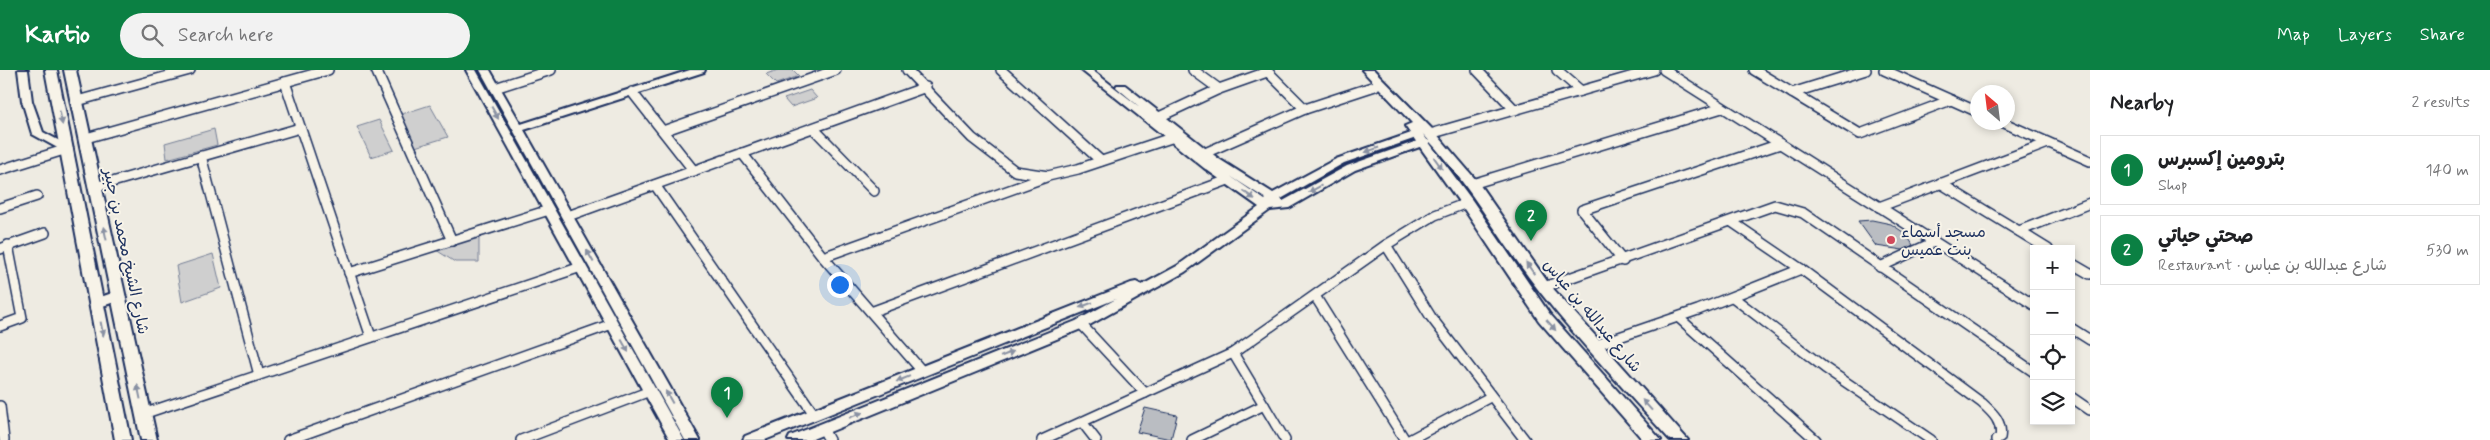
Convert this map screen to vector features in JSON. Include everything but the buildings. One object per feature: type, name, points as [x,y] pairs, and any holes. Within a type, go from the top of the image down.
[{"type":"main road","points":[[51,70],[123,440]]},
{"type":"main road","name":"شارع الشيخ محمد بن جبير","points":[[70,70],[149,440]]},
{"type":"main road","name":"شارع عبدالله بن عباس","points":[[1359,70],[1472,184],[1544,287],[1593,346],[1680,440]]},
{"type":"main road","name":"شارع عبدالله بن عباس","points":[[1368,70],[1424,137],[1544,317],[1647,439]]},
{"type":"street","points":[[23,70],[27,101],[38,134],[67,149]]},
{"type":"street","points":[[77,101],[190,70]]},
{"type":"street","points":[[86,138],[328,70]]},
{"type":"street","points":[[376,70],[452,241]]},
{"type":"street","points":[[471,70],[677,440]]},
{"type":"street","points":[[486,70],[693,440]]},
{"type":"street","points":[[495,88],[552,70]]},
{"type":"street","points":[[516,125],[632,92],[700,70]]},
{"type":"street","points":[[663,131],[836,70]]},
{"type":"street","points":[[907,70],[926,87],[972,138],[1015,172],[1048,176]]},
{"type":"street","points":[[1001,70],[1101,161]]},
{"type":"street","points":[[1086,70],[1171,138],[1228,180],[1269,203],[1285,206],[1351,168],[1424,137]]},
{"type":"street","points":[[1099,70],[1269,203]]},
{"type":"street","points":[[1193,70],[1219,89]]},
{"type":"street","points":[[1477,70],[1515,110]]},
{"type":"street","points":[[1557,70],[1581,91]]},
{"type":"street","points":[[794,440],[826,434],[1081,324],[1181,269],[1269,203],[1340,161],[1654,70]]},
{"type":"street","points":[[1664,70],[2030,302]]},
{"type":"street","points":[[1754,70],[1860,134],[1951,100]]},
{"type":"street","points":[[1792,93],[1866,70]]},
{"type":"street","points":[[1884,70],[1970,108]]},
{"type":"street","points":[[516,125],[670,71]]},
{"type":"street","points":[[1159,117],[1219,89],[1266,71],[1305,109]]},
{"type":"street","points":[[284,82],[371,337]]},
{"type":"street","points":[[1205,153],[1305,109],[1375,86]]},
{"type":"street","points":[[568,216],[814,129],[926,87]]},
{"type":"street","points":[[632,92],[694,171]]},
{"type":"street","points":[[1472,184],[1722,108]]},
{"type":"street","points":[[96,187],[300,128]]},
{"type":"street","points":[[2015,128],[2090,161]]},
{"type":"street","points":[[814,129],[874,191]]},
{"type":"street","points":[[823,257],[1048,176],[1171,138]]},
{"type":"street","points":[[1879,207],[2048,143]]},
{"type":"street","points":[[1623,261],[1582,210],[1780,144]]},
{"type":"street","points":[[0,170],[67,149]]},
{"type":"street","points":[[742,153],[823,257],[922,371]]},
{"type":"street","points":[[201,156],[259,375]]},
{"type":"street","points":[[871,312],[1228,180]]},
{"type":"street","points":[[1940,183],[2042,245]]},
{"type":"street","points":[[655,185],[814,414]]},
{"type":"street","points":[[0,208],[37,196]]},
{"type":"street","points":[[1042,440],[1233,353],[1386,246],[1435,215],[1467,203]]},
{"type":"street","points":[[2019,231],[2090,203]]},
{"type":"street","points":[[1544,287],[1623,261],[1775,205],[1794,209],[2030,369]]},
{"type":"street","points":[[349,273],[549,210]]},
{"type":"street","points":[[1732,222],[1801,269],[1978,399],[2000,422],[2002,432],[2000,438],[1996,440]]},
{"type":"street","points":[[0,326],[22,318],[4,247],[45,233]]},
{"type":"street","points":[[1880,267],[1934,242]]},
{"type":"street","points":[[1386,246],[1431,317],[1525,440]]},
{"type":"street","points":[[2075,265],[2090,274]]},
{"type":"street","points":[[143,414],[581,267]]},
{"type":"street","points":[[750,440],[1181,269]]},
{"type":"street","points":[[1593,346],[1734,298],[1801,269]]},
{"type":"street","points":[[97,303],[118,296]]},
{"type":"street","points":[[1315,296],[1404,440]]},
{"type":"street","points":[[1734,298],[1825,368],[1932,440]]},
{"type":"street","points":[[1679,318],[1816,440]]},
{"type":"street","points":[[288,440],[612,324]]},
{"type":"street","points":[[1081,324],[1145,393]]},
{"type":"street","points":[[2075,331],[2090,340]]},
{"type":"street","points":[[1233,353],[1284,440]]},
{"type":"street","points":[[522,440],[650,391]]},
{"type":"street","points":[[1409,440],[1490,396]]},
{"type":"street","points":[[2075,400],[2090,410]]},
{"type":"street","points":[[1192,440],[1264,405]]},
{"type":"street","points":[[0,406],[4,440]]},
{"type":"street","points":[[1082,422],[1096,440]]},
{"type":"shaded area","points":[[778,70],[793,70],[799,76],[776,84],[766,74]]},
{"type":"shaded area","points":[[810,90],[817,98],[791,107],[784,99]]},
{"type":"shaded area","points":[[430,105],[448,137],[415,147],[399,115]]},
{"type":"shaded area","points":[[379,120],[394,150],[371,157],[357,127]]},
{"type":"shaded area","points":[[214,129],[217,145],[167,159],[165,143]]},
{"type":"shaded area","points":[[479,236],[479,262],[455,262],[436,250]]},
{"type":"shaded area","points":[[213,254],[221,288],[182,302],[176,266]]},
{"type":"place","name":"مسجد أسماء بنت عميس","points":[[1891,240]]},
{"type":"place","name":"صحتي حياتي","points":[[1531,241]]},
{"type":"place","name":"بترومين إكسبرس","points":[[727,418]]}]
